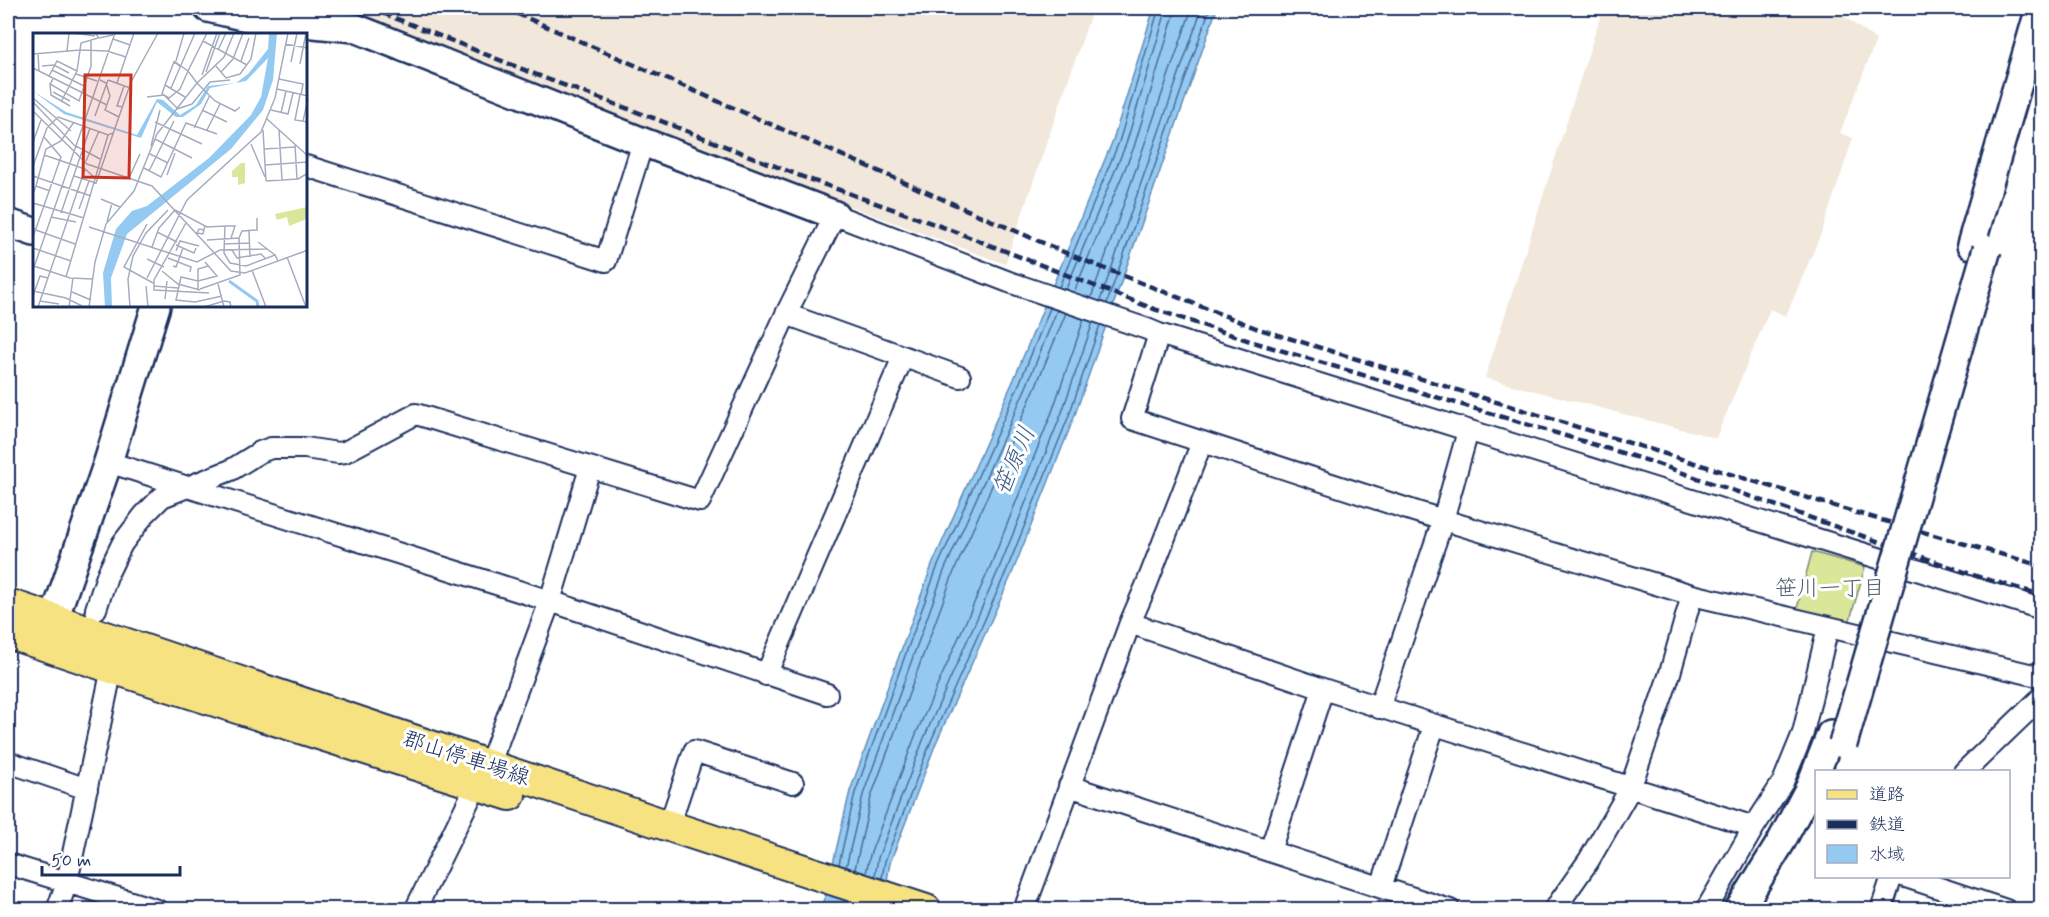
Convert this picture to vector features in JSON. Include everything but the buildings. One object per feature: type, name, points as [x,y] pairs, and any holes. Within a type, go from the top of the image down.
[{"type":"main road","name":"郡山停車場線","points":[[8,604],[483,775],[775,870],[921,908]]},
{"type":"main road","name":"郡山停車場線","points":[[8,633],[112,668],[669,826],[868,909]]},
{"type":"street","points":[[208,8],[249,26],[355,28],[643,142],[1009,282],[1153,332],[2042,609]]},
{"type":"street","points":[[1833,770],[1837,739],[1979,247],[2040,8]]},
{"type":"street","points":[[1979,247],[2042,62]]},
{"type":"street","points":[[308,167],[606,261],[643,142]]},
{"type":"street","points":[[96,609],[108,573],[122,544],[144,515],[162,497],[231,470],[271,448],[291,447],[345,452],[416,414],[700,501],[786,314],[835,215]]},
{"type":"street","points":[[8,223],[33,232]]},
{"type":"street","points":[[54,619],[108,462],[155,308]]},
{"type":"street","points":[[786,314],[960,377]]},
{"type":"street","points":[[1153,332],[1132,419],[1443,520],[1692,595],[2042,677]]},
{"type":"street","points":[[766,675],[903,357]]},
{"type":"street","points":[[1379,708],[1443,520],[1468,430]]},
{"type":"street","points":[[1024,909],[1130,623],[1202,442]]},
{"type":"street","points":[[108,462],[550,601],[827,694]]},
{"type":"street","points":[[415,909],[483,775],[550,601],[590,468]]},
{"type":"street","points":[[1554,909],[1589,860],[1630,789],[1670,673],[1692,595]]},
{"type":"street","points":[[1130,623],[1434,726],[1754,827]]},
{"type":"street","points":[[1706,909],[1783,782],[1803,732],[1828,627]]},
{"type":"street","points":[[57,909],[67,882],[112,668]]},
{"type":"street","points":[[1270,851],[1323,689]]},
{"type":"street","points":[[1965,770],[2042,697]]},
{"type":"street","points":[[1381,887],[1434,726]]},
{"type":"street","points":[[1820,770],[1837,739]]},
{"type":"street","points":[[669,826],[694,751],[793,783]]},
{"type":"street","points":[[8,762],[87,789]]},
{"type":"street","points":[[1739,909],[1815,779]]},
{"type":"street","points":[[1069,786],[1450,909]]},
{"type":"street","points":[[1757,909],[1815,812]]},
{"type":"street","points":[[8,864],[157,909]]},
{"type":"street","points":[[1881,909],[1891,878]]},
{"type":"street","points":[[1909,878],[2006,909]]},
{"type":"shaded area","points":[[309,8],[1093,8],[1005,264],[340,13]]},
{"type":"shaded area","points":[[1603,8],[1833,8],[1876,40],[1840,133],[1853,138],[1822,231],[1786,316],[1770,309],[1716,438],[1485,378]]},
{"type":"green space","name":"笹川一丁目","points":[[1812,552],[1865,567],[1848,627],[1796,612]]},
{"type":"water","name":"笹原川","points":[[1154,8],[1217,8],[1073,420],[1011,576],[936,743],[890,863],[882,909],[822,910],[850,791],[932,565],[1014,379],[1113,140]]},
{"type":"railway","points":[[370,8],[547,79],[803,177],[951,230],[1154,309],[1250,341],[1652,462],[1982,578],[2042,595]]},
{"type":"railway","points":[[504,8],[1073,256],[1256,328],[1857,513],[2042,566]]}]
